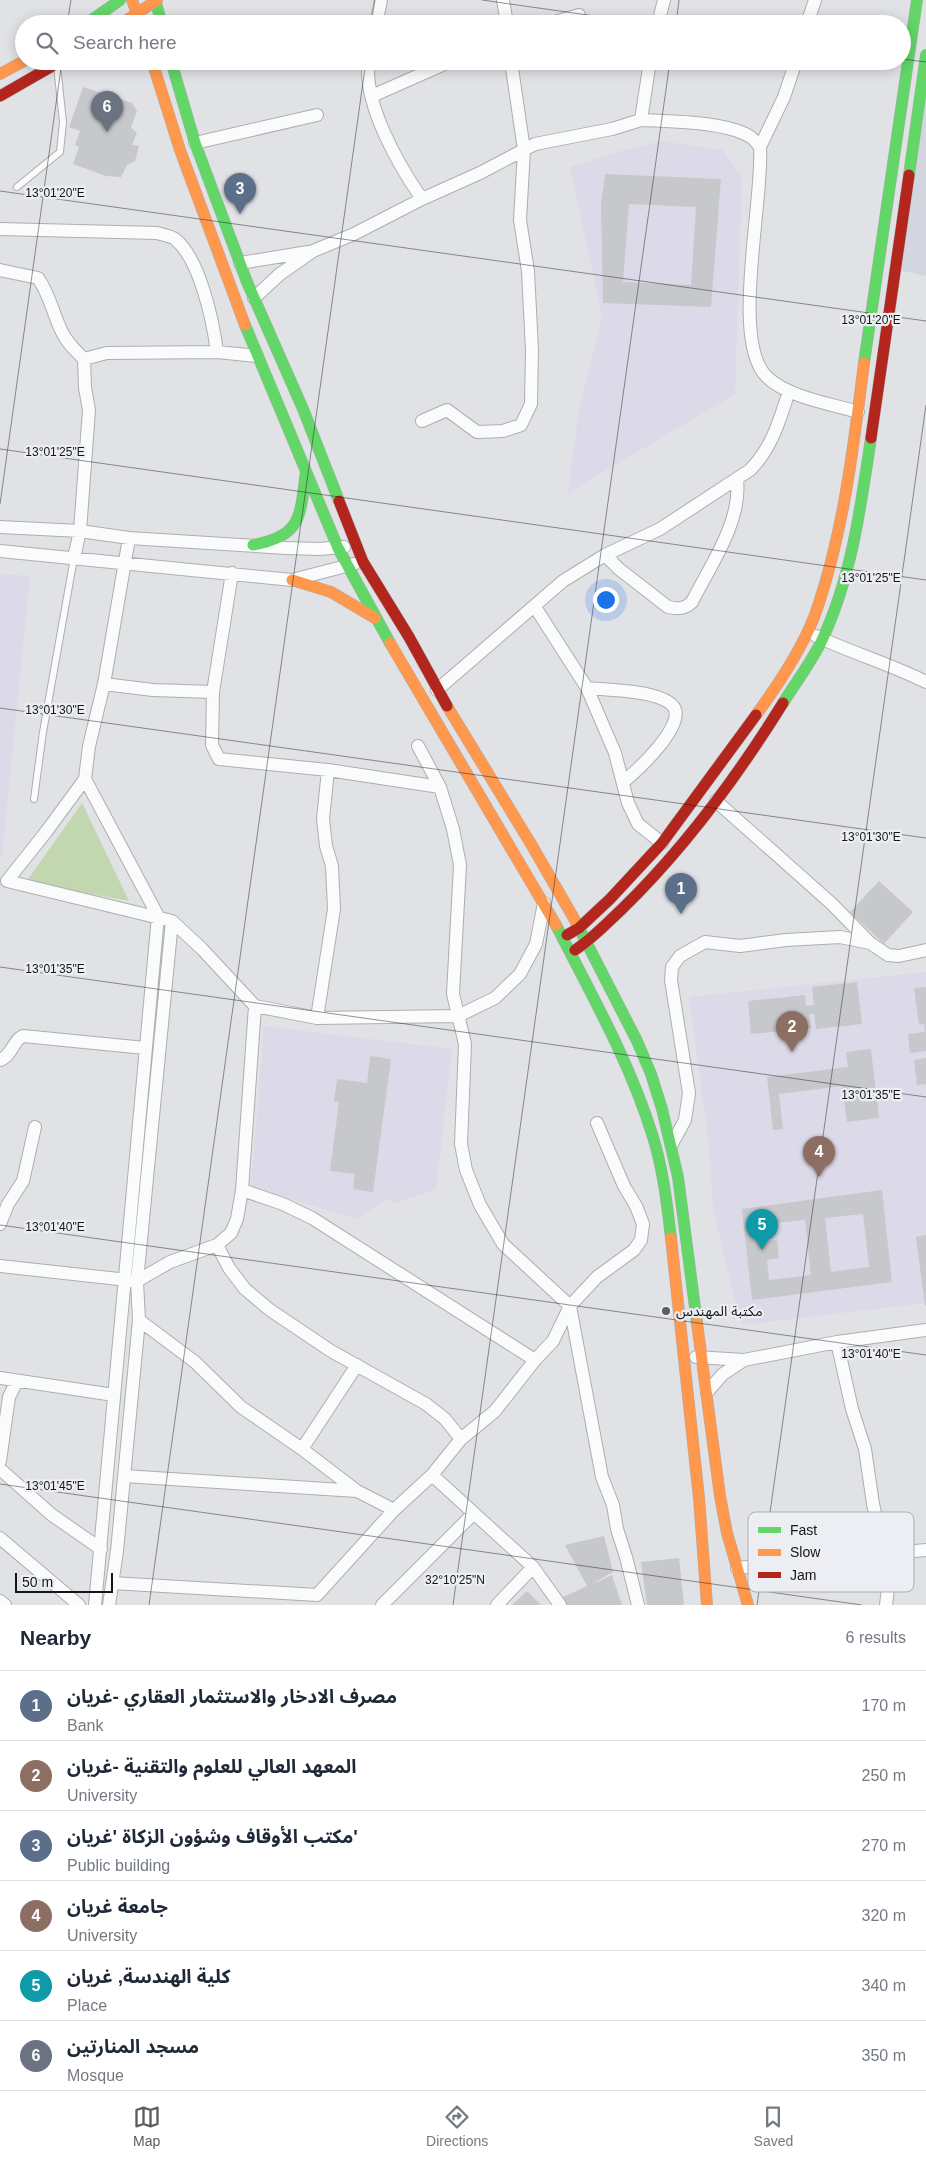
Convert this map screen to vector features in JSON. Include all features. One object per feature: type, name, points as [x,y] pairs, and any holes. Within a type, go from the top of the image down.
[{"type":"main road","points":[[99,15],[120,0]]},
{"type":"main road","points":[[132,0],[138,15]]},
{"type":"main road","points":[[143,15],[156,0]]},
{"type":"main road","points":[[156,0],[160,15]]},
{"type":"main road","points":[[911,41],[917,0]]},
{"type":"main road","points":[[571,953],[587,942],[645,886],[716,801],[762,736],[823,639],[843,586],[861,506],[892,292],[921,120],[926,54]]},
{"type":"main road","points":[[0,74],[15,66]]},
{"type":"main road","points":[[0,96],[46,70]]},
{"type":"main road","points":[[155,70],[180,150],[257,356],[338,548],[376,618],[544,903],[561,938],[571,953],[626,1062],[653,1137],[668,1215],[699,1498],[707,1605]]},
{"type":"main road","points":[[175,70],[195,143],[240,263],[303,410],[363,562],[409,637],[436,690],[531,844],[587,942],[644,1058],[672,1144],[684,1209],[720,1496],[748,1605]]},
{"type":"main road","points":[[561,938],[579,928],[610,899],[662,843],[756,714],[807,631],[818,607],[836,542],[858,412],[874,289],[907,70]]},
{"type":"main road","points":[[874,289],[892,292]]},
{"type":"main road","points":[[253,545],[274,540],[288,533],[297,518],[306,471]]},
{"type":"main road","points":[[292,580],[331,592],[376,618]]},
{"type":"street","points":[[378,15],[382,0]]},
{"type":"street","points":[[503,0],[506,15]]},
{"type":"street","points":[[660,15],[664,0]]},
{"type":"street","points":[[810,15],[815,0]]},
{"type":"street","points":[[368,70],[372,96],[383,129],[406,175],[422,200]]},
{"type":"street","points":[[372,96],[431,70]]},
{"type":"street","points":[[422,421],[447,410],[477,432],[503,431],[521,425],[532,404],[532,350],[528,271],[520,220],[524,150],[512,70]]},
{"type":"street","points":[[641,120],[649,70]]},
{"type":"street","points":[[793,70],[784,97],[760,147],[760,177],[750,306],[752,346],[758,368],[768,379],[789,391],[858,412]]},
{"type":"street","points":[[195,143],[317,115]]},
{"type":"street","points":[[254,298],[280,274],[313,251],[354,234],[480,174],[535,144],[612,129],[641,120],[670,121],[731,130],[750,136],[760,147]]},
{"type":"street","points":[[0,229],[157,233],[174,238],[185,250],[208,302],[217,352]]},
{"type":"street","points":[[240,263],[313,251]]},
{"type":"street","points":[[0,270],[38,278],[46,289],[62,332],[70,345],[84,359],[85,388],[89,410],[80,530],[74,558]]},
{"type":"street","points":[[84,359],[107,352],[217,352],[257,356]]},
{"type":"street","points":[[436,690],[563,581],[605,554],[660,529],[737,480],[755,465],[765,452],[778,424],[789,391]]},
{"type":"street","points":[[605,554],[619,569],[668,607],[677,609],[687,607],[692,602],[732,523],[738,491],[737,480]]},
{"type":"street","points":[[0,527],[80,530],[129,538],[311,549],[357,545]]},
{"type":"street","points":[[129,538],[104,684],[89,746],[85,779],[46,832],[3,880],[158,916],[172,921],[202,949],[255,1006],[317,1018],[458,1016],[495,998],[520,974],[536,944],[544,903]]},
{"type":"street","points":[[0,551],[292,580],[363,562]]},
{"type":"street","points":[[232,573],[213,692],[212,745],[219,759],[328,770],[440,787]]},
{"type":"street","points":[[535,606],[587,688],[615,753],[628,803],[638,824],[662,843]]},
{"type":"street","points":[[807,631],[841,648],[883,662],[926,682]]},
{"type":"street","points":[[104,684],[153,690],[213,692]]},
{"type":"street","points":[[587,688],[629,691],[653,696],[673,706],[676,713],[675,721],[652,757],[623,782]]},
{"type":"street","points":[[418,746],[440,787],[453,829],[460,865],[453,994],[465,1044],[461,1144],[466,1170],[480,1204],[503,1244],[570,1306],[602,1477],[613,1505],[617,1529],[638,1605]]},
{"type":"street","points":[[317,1018],[334,909],[332,866],[326,846],[322,819],[328,770]]},
{"type":"street","points":[[85,779],[158,916],[95,1605]]},
{"type":"street","points":[[716,801],[832,904],[870,943],[888,955],[899,956],[926,950]]},
{"type":"street","points":[[109,1605],[139,1320],[137,1281],[172,921]]},
{"type":"street","points":[[672,1144],[685,1120],[689,1093],[671,988],[672,967],[680,956],[705,942],[740,946],[786,940],[840,938],[870,943]]},
{"type":"street","points":[[0,1266],[137,1281],[170,1262],[217,1245],[231,1233],[237,1219],[242,1190],[255,1006]]},
{"type":"street","points":[[0,1060],[6,1057],[18,1039],[23,1036],[145,1048]]},
{"type":"street","points":[[112,1583],[319,1600],[394,1510],[432,1475],[462,1439],[495,1411],[535,1360],[553,1341],[570,1306],[597,1277],[634,1250],[641,1240],[643,1224],[636,1206],[624,1186],[598,1123]]},
{"type":"street","points":[[0,1224],[8,1204],[23,1181],[35,1127]]},
{"type":"street","points":[[242,1190],[283,1204],[312,1218],[535,1360]]},
{"type":"street","points":[[217,1245],[228,1268],[245,1289],[270,1310],[331,1351],[426,1404],[446,1419],[462,1439]]},
{"type":"street","points":[[139,1320],[195,1362],[242,1407],[357,1491],[394,1510]]},
{"type":"street","points":[[683,1358],[703,1357],[744,1360],[838,1342],[926,1330]]},
{"type":"street","points":[[838,1342],[852,1409],[865,1449],[875,1512]]},
{"type":"street","points":[[707,1392],[723,1374],[744,1360]]},
{"type":"street","points":[[302,1449],[357,1365]]},
{"type":"street","points":[[0,1378],[114,1396]]},
{"type":"street","points":[[0,1461],[9,1396],[18,1381]]},
{"type":"street","points":[[0,1469],[52,1515],[101,1549]]},
{"type":"street","points":[[432,1475],[533,1567],[560,1605]]},
{"type":"street","points":[[124,1476],[357,1491]]},
{"type":"street","points":[[382,1605],[474,1513]]},
{"type":"street","points":[[0,1538],[79,1605]]},
{"type":"street","points":[[497,1605],[533,1567]]},
{"type":"street","points":[[737,1568],[748,1567]]},
{"type":"street","points":[[886,1605],[888,1592]]},
{"type":"street","points":[[0,1602],[5,1605]]},
{"type":"lane","points":[[17,187],[60,152],[63,122],[59,70]]},
{"type":"lane","points":[[900,116],[921,120]]},
{"type":"lane","points":[[898,132],[917,135]]},
{"type":"lane","points":[[34,799],[43,732],[74,558]]},
{"type":"shaded area","points":[[926,101],[926,276],[898,270]]},
{"type":"shaded area","points":[[661,141],[723,150],[742,178],[735,394],[568,493],[579,410],[602,316],[570,167],[620,151]]},
{"type":"shaded area","points":[[0,574],[30,576],[2,858],[0,858]]},
{"type":"shaded area","points":[[926,972],[926,1303],[741,1325],[713,1209],[709,1144],[689,997]]},
{"type":"shaded area","points":[[264,1026],[452,1049],[436,1189],[393,1204],[388,1198],[356,1219],[251,1187]]},
{"type":"green space","points":[[82,803],[129,901],[26,882]]},
{"type":"building","points":[[83,87],[132,103],[137,111],[131,128],[137,133],[132,145],[139,146],[135,161],[127,165],[121,177],[106,176],[73,164],[79,147],[75,145],[80,131],[69,127]]},
{"type":"building","points":[[605,174],[721,179],[711,307],[603,303],[601,205]],"holes":[[[629,204],[696,207],[691,285],[623,282]]]},
{"type":"building","points":[[879,881],[913,912],[884,944],[850,912]]},
{"type":"building","points":[[857,982],[862,1024],[816,1029],[814,1014],[809,1014],[811,1028],[751,1034],[748,1001],[805,995],[806,1006],[814,1005],[812,987]]},
{"type":"building","points":[[926,987],[926,1051],[910,1053],[908,1034],[925,1032],[924,1024],[919,1025],[914,988]]},
{"type":"building","points":[[871,1049],[879,1118],[847,1122],[842,1086],[779,1094],[783,1129],[773,1130],[767,1077],[848,1067],[846,1052]]},
{"type":"building","points":[[370,1056],[391,1059],[373,1192],[353,1189],[355,1174],[330,1171],[339,1102],[334,1102],[337,1079],[367,1083]]},
{"type":"building","points":[[926,1058],[926,1084],[917,1085],[914,1060]]},
{"type":"building","points":[[882,1190],[892,1282],[752,1300],[742,1209]],"holes":[[[863,1214],[869,1267],[831,1272],[825,1218]],[[805,1220],[811,1275],[769,1280],[767,1260],[779,1258],[777,1240],[766,1241],[764,1224]]]},
{"type":"building","points":[[926,1235],[926,1306],[925,1306],[916,1237]]},
{"type":"building","points":[[604,1536],[613,1572],[590,1585],[612,1575],[622,1605],[567,1605],[561,1598],[587,1586],[565,1545]]},
{"type":"building","points":[[679,1558],[684,1605],[647,1605],[641,1562]]},
{"type":"building","points":[[527,1591],[541,1605],[512,1605]]},
{"type":"traffic: fast","points":[[99,15],[120,0]]},
{"type":"traffic: fast","points":[[155,0],[159,15]]},
{"type":"traffic: fast","points":[[911,41],[917,0]]},
{"type":"traffic: fast","points":[[909,175],[926,55]]},
{"type":"traffic: fast","points":[[174,70],[195,143],[247,282],[303,409],[339,501]]},
{"type":"traffic: fast","points":[[864,363],[907,70]]},
{"type":"traffic: fast","points":[[245,325],[338,548],[390,643]]},
{"type":"traffic: fast","points":[[783,703],[819,646],[841,590],[854,540],[871,438]]},
{"type":"traffic: fast","points":[[253,545],[282,536],[296,521],[300,511],[306,471]]},
{"type":"traffic: fast","points":[[576,922],[637,1041],[651,1074],[662,1109],[678,1177],[697,1323]]},
{"type":"traffic: fast","points":[[556,925],[609,1029],[644,1109],[659,1162],[671,1238]]},
{"type":"traffic: slow","points":[[132,0],[138,15]]},
{"type":"traffic: slow","points":[[134,15],[157,0]]},
{"type":"traffic: slow","points":[[0,74],[15,66]]},
{"type":"traffic: slow","points":[[155,70],[180,150],[245,325]]},
{"type":"traffic: slow","points":[[756,715],[782,677],[807,634],[827,577],[847,486],[864,363]]},
{"type":"traffic: slow","points":[[292,580],[331,592],[375,618]]},
{"type":"traffic: slow","points":[[390,643],[556,925]]},
{"type":"traffic: slow","points":[[447,706],[576,922]]},
{"type":"traffic: slow","points":[[671,1238],[699,1498],[707,1605]]},
{"type":"traffic: slow","points":[[697,1323],[720,1496],[727,1533],[748,1605]]},
{"type":"traffic: jam","points":[[0,96],[45,70]]},
{"type":"traffic: jam","points":[[871,438],[909,175]]},
{"type":"traffic: jam","points":[[339,501],[363,562],[409,637],[447,706]]},
{"type":"traffic: jam","points":[[575,950],[621,910],[688,837],[728,785],[783,703]]},
{"type":"traffic: jam","points":[[567,935],[579,928],[610,899],[662,843],[756,715]]},
{"type":"place","name":"مسجد المنارتين","points":[[107,132]]},
{"type":"place","name":"مكتب الأوقاف وشؤون الزكاة 'غريان'","points":[[240,214]]},
{"type":"place","name":"مصرف الادخار والاستثمار العقاري -غريان","points":[[681,914]]},
{"type":"place","name":"المعهد العالي للعلوم والتقنية -غريان","points":[[792,1052]]},
{"type":"place","name":"جامعة غريان","points":[[819,1177]]},
{"type":"place","name":"كلية الهندسة, غريان","points":[[762,1250]]},
{"type":"place","name":"مكتبة المهندس","points":[[666,1311]]}]
